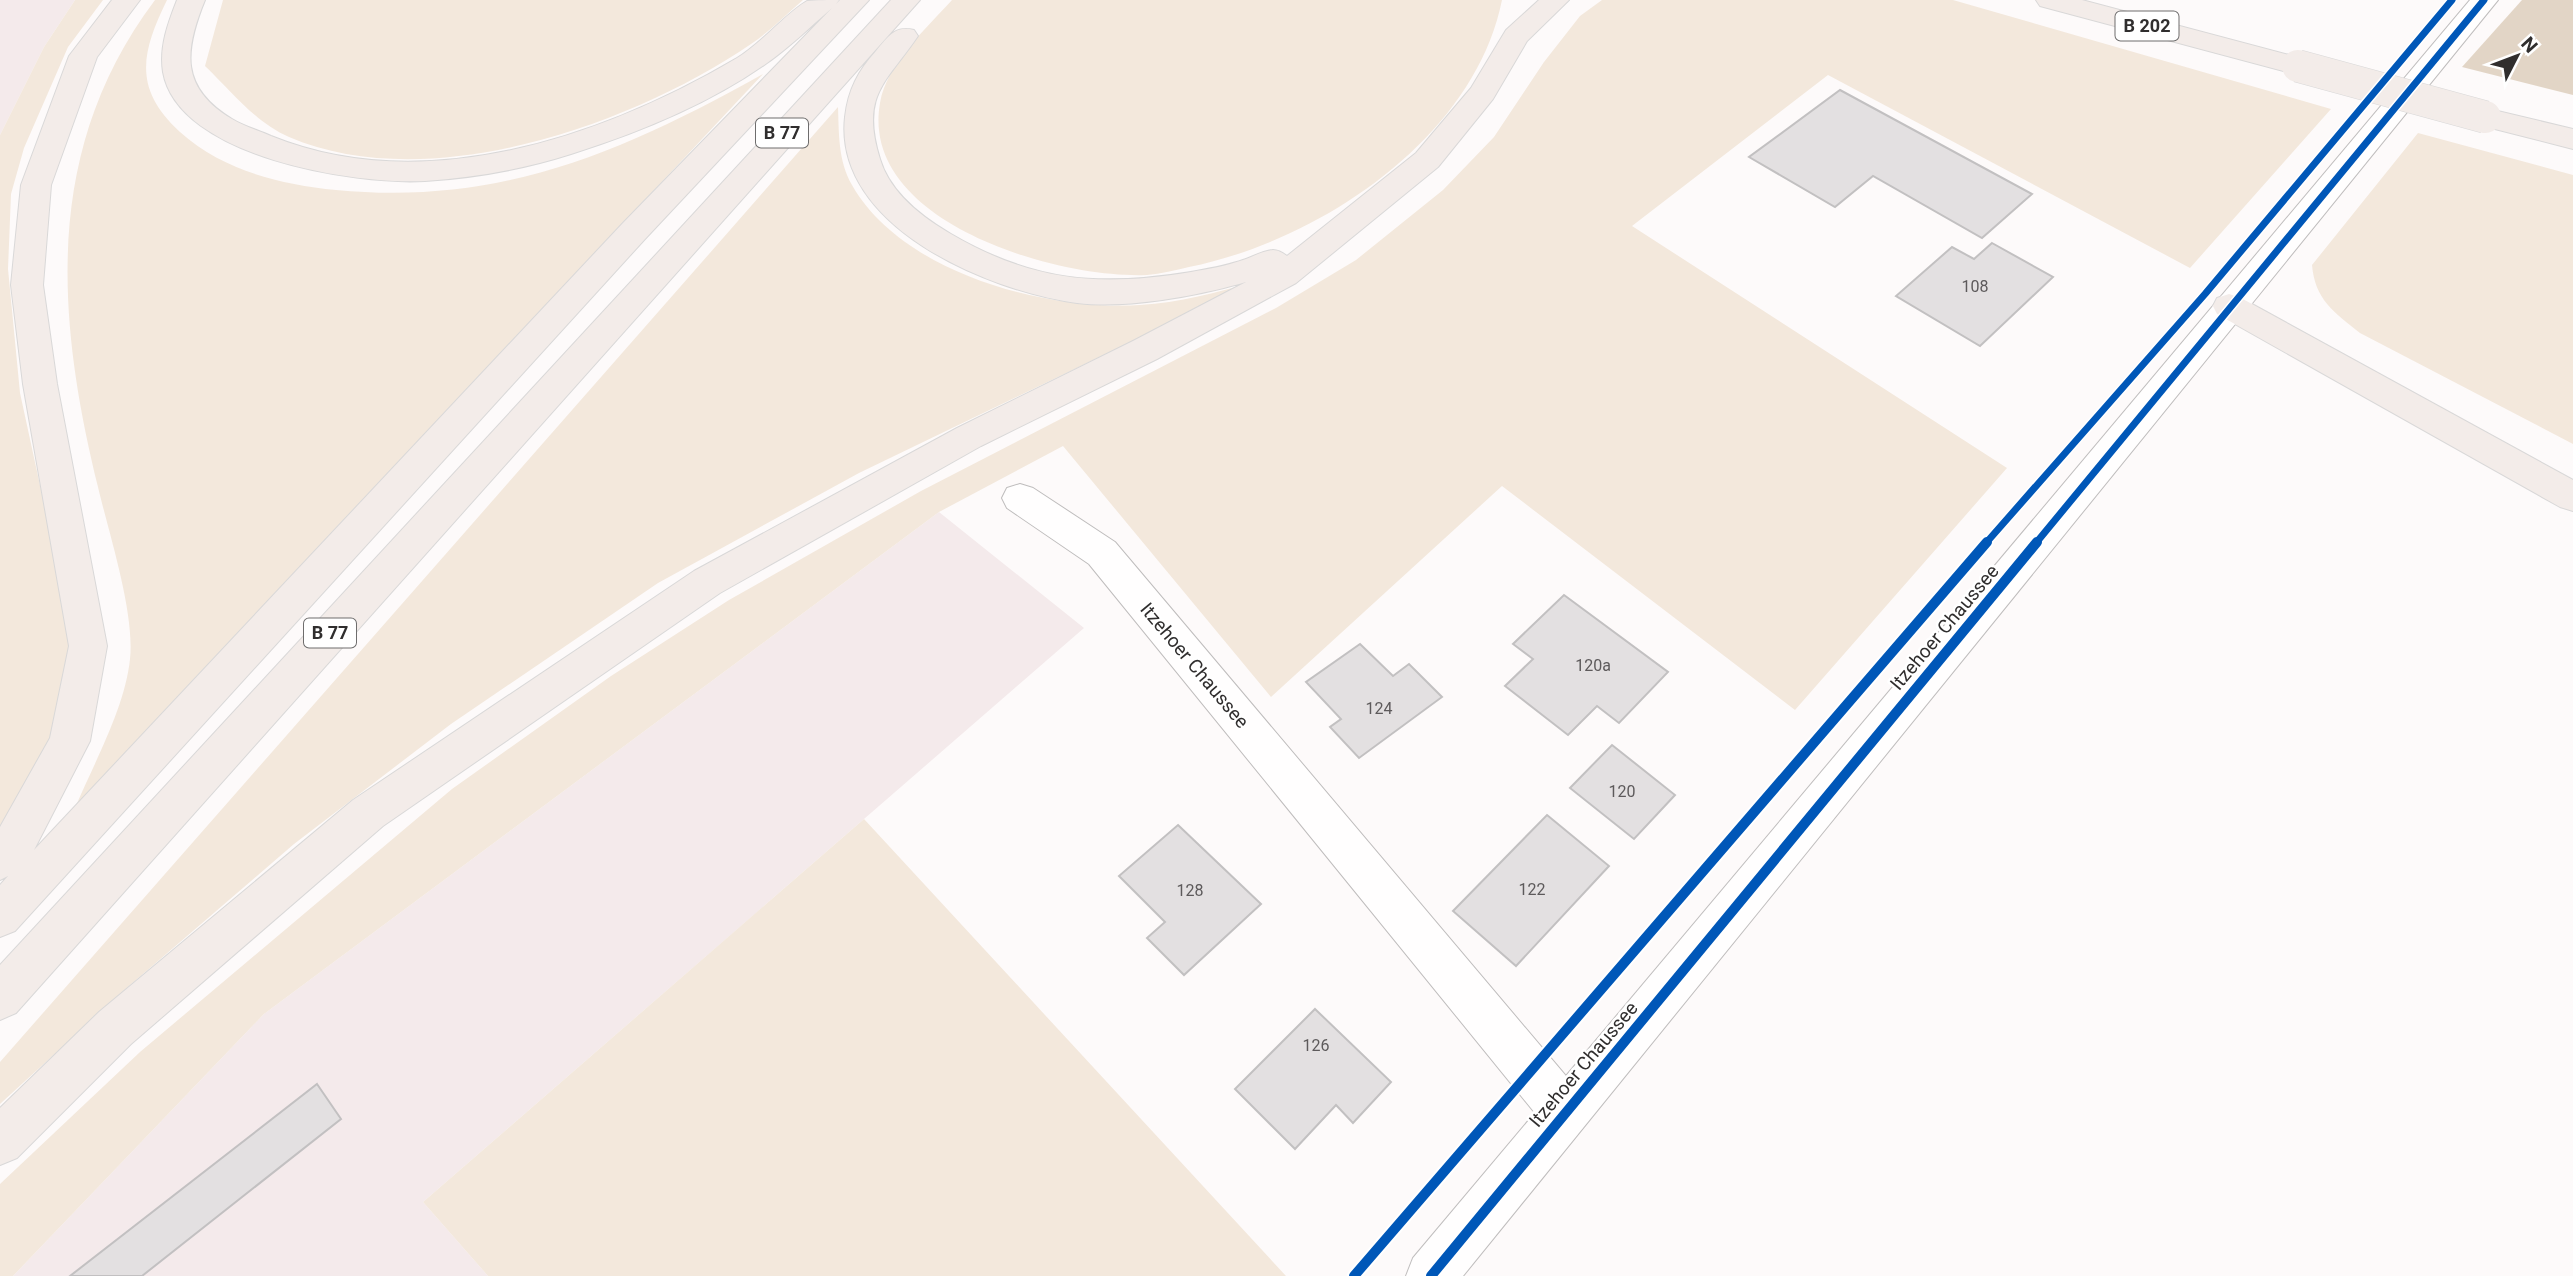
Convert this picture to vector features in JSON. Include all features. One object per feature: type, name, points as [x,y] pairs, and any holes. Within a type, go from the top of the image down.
[{"type":"highway","points":[[0,860],[21,833],[69,741],[88,646],[40,384],[27,285],[36,185],[83,56],[126,0]]},
{"type":"highway","points":[[191,0],[179,26],[174,58],[185,98],[211,121],[264,149],[327,165],[385,172],[454,172],[517,160],[605,132],[687,95],[749,62],[825,0]]},
{"type":"highway","name":"B 77","points":[[0,916],[634,231],[855,0]]},
{"type":"highway","name":"B 77","points":[[0,998],[772,144],[906,0]]},
{"type":"highway","points":[[926,0],[862,93],[858,137],[864,162],[888,201],[922,232],[968,260],[1019,278],[1077,292],[1157,290],[1226,277],[1327,238]]},
{"type":"highway","points":[[1515,0],[1516,36]]},
{"type":"highway","points":[[0,1142],[115,1028],[368,813],[708,582],[969,437],[1145,351],[1286,275],[1327,238],[1385,196],[1427,160],[1483,93],[1516,36],[1555,0]]},
{"type":"highway","name":"B 202","points":[[2050,0],[2573,139]]},
{"type":"highway","points":[[2106,0],[2244,52]]},
{"type":"highway","points":[[2229,306],[2573,497]]},
{"type":"street","name":"Itzehoer Chaussee","points":[[1431,1276],[2484,0]]},
{"type":"street","name":"Itzehoer Chaussee","points":[[1020,498],[1102,553],[1565,1112]]},
{"type":"shaded area","points":[[0,0],[75,0],[44,47],[0,135]]},
{"type":"shaded area","points":[[75,0],[103,0],[68,47],[24,148],[11,194],[8,269],[20,393],[72,633],[58,724],[0,835],[0,135],[44,47]]},
{"type":"shaded area","points":[[155,0],[167,0],[151,37],[147,54],[148,85],[154,101],[180,132],[215,157],[234,166],[294,184],[336,190],[396,193],[452,190],[506,181],[558,167],[610,149],[660,127],[763,74],[75,808],[122,697],[131,640],[125,597],[98,487],[73,360],[68,297],[69,235],[77,174],[93,115],[119,57]]},
{"type":"shaded area","points":[[223,0],[803,0],[758,39],[703,74],[648,101],[589,125],[528,143],[465,155],[404,159],[344,154],[289,137],[255,115],[205,66]]},
{"type":"shaded area","points":[[952,0],[1502,0],[1486,50],[1460,97],[1425,139],[1384,176],[1338,208],[1289,234],[1239,254],[1147,275],[1109,274],[1064,267],[1017,254],[972,235],[932,211],[900,181],[882,145],[880,103],[884,88],[909,47]]},
{"type":"shaded area","points":[[1602,0],[1953,0],[2331,109],[2190,268],[1828,75],[1632,226],[2007,468],[1795,710],[1502,486],[1271,697],[1063,446],[939,512],[264,1014],[13,1276],[0,1276],[0,1184],[140,1052],[452,789],[611,676],[729,600],[921,491],[1276,308],[1356,260],[1443,190],[1494,137],[1544,62],[1580,16]]},
{"type":"shaded area","points":[[2522,0],[2573,0],[2573,95],[2462,67]]},
{"type":"shaded area","points":[[838,107],[840,147],[847,176],[875,216],[905,242],[940,263],[979,280],[1020,293],[1102,305],[1169,302],[1255,282],[859,473],[658,583],[451,724],[294,844],[129,986],[0,1104],[0,1062]]},
{"type":"shaded area","points":[[2418,133],[2573,175],[2573,444],[2360,333],[2327,304],[2317,287],[2312,265]]},
{"type":"shaded area","points":[[939,512],[1084,628],[423,1202],[488,1276],[13,1276],[264,1014]]},
{"type":"shaded area","points":[[864,819],[1286,1276],[488,1276],[423,1202]]},
{"type":"building","points":[[1840,90],[2032,194],[1982,238],[1873,176],[1835,207],[1749,157]]},
{"type":"building","points":[[1992,243],[2053,277],[1980,346],[1896,296],[1952,247],[1974,259]]},
{"type":"building","points":[[1564,595],[1668,672],[1619,723],[1597,706],[1568,735],[1505,686],[1533,659],[1513,644]]},
{"type":"building","points":[[1360,644],[1393,676],[1409,664],[1442,697],[1359,758],[1330,727],[1341,719],[1306,682]]},
{"type":"building","points":[[1612,745],[1675,795],[1634,839],[1570,788]]},
{"type":"building","points":[[1547,815],[1609,866],[1516,966],[1453,911]]},
{"type":"building","points":[[1178,825],[1261,904],[1184,975],[1147,938],[1165,922],[1119,876]]},
{"type":"building","points":[[1315,1009],[1391,1082],[1353,1123],[1336,1105],[1295,1149],[1235,1089]]},
{"type":"building","points":[[317,1084],[341,1119],[142,1276],[70,1276]]},
{"type":"cycle path","points":[[1354,1276],[2042,478],[2205,294],[2452,0]]},
{"type":"cycle path","points":[[1431,1276],[2484,0]]}]
